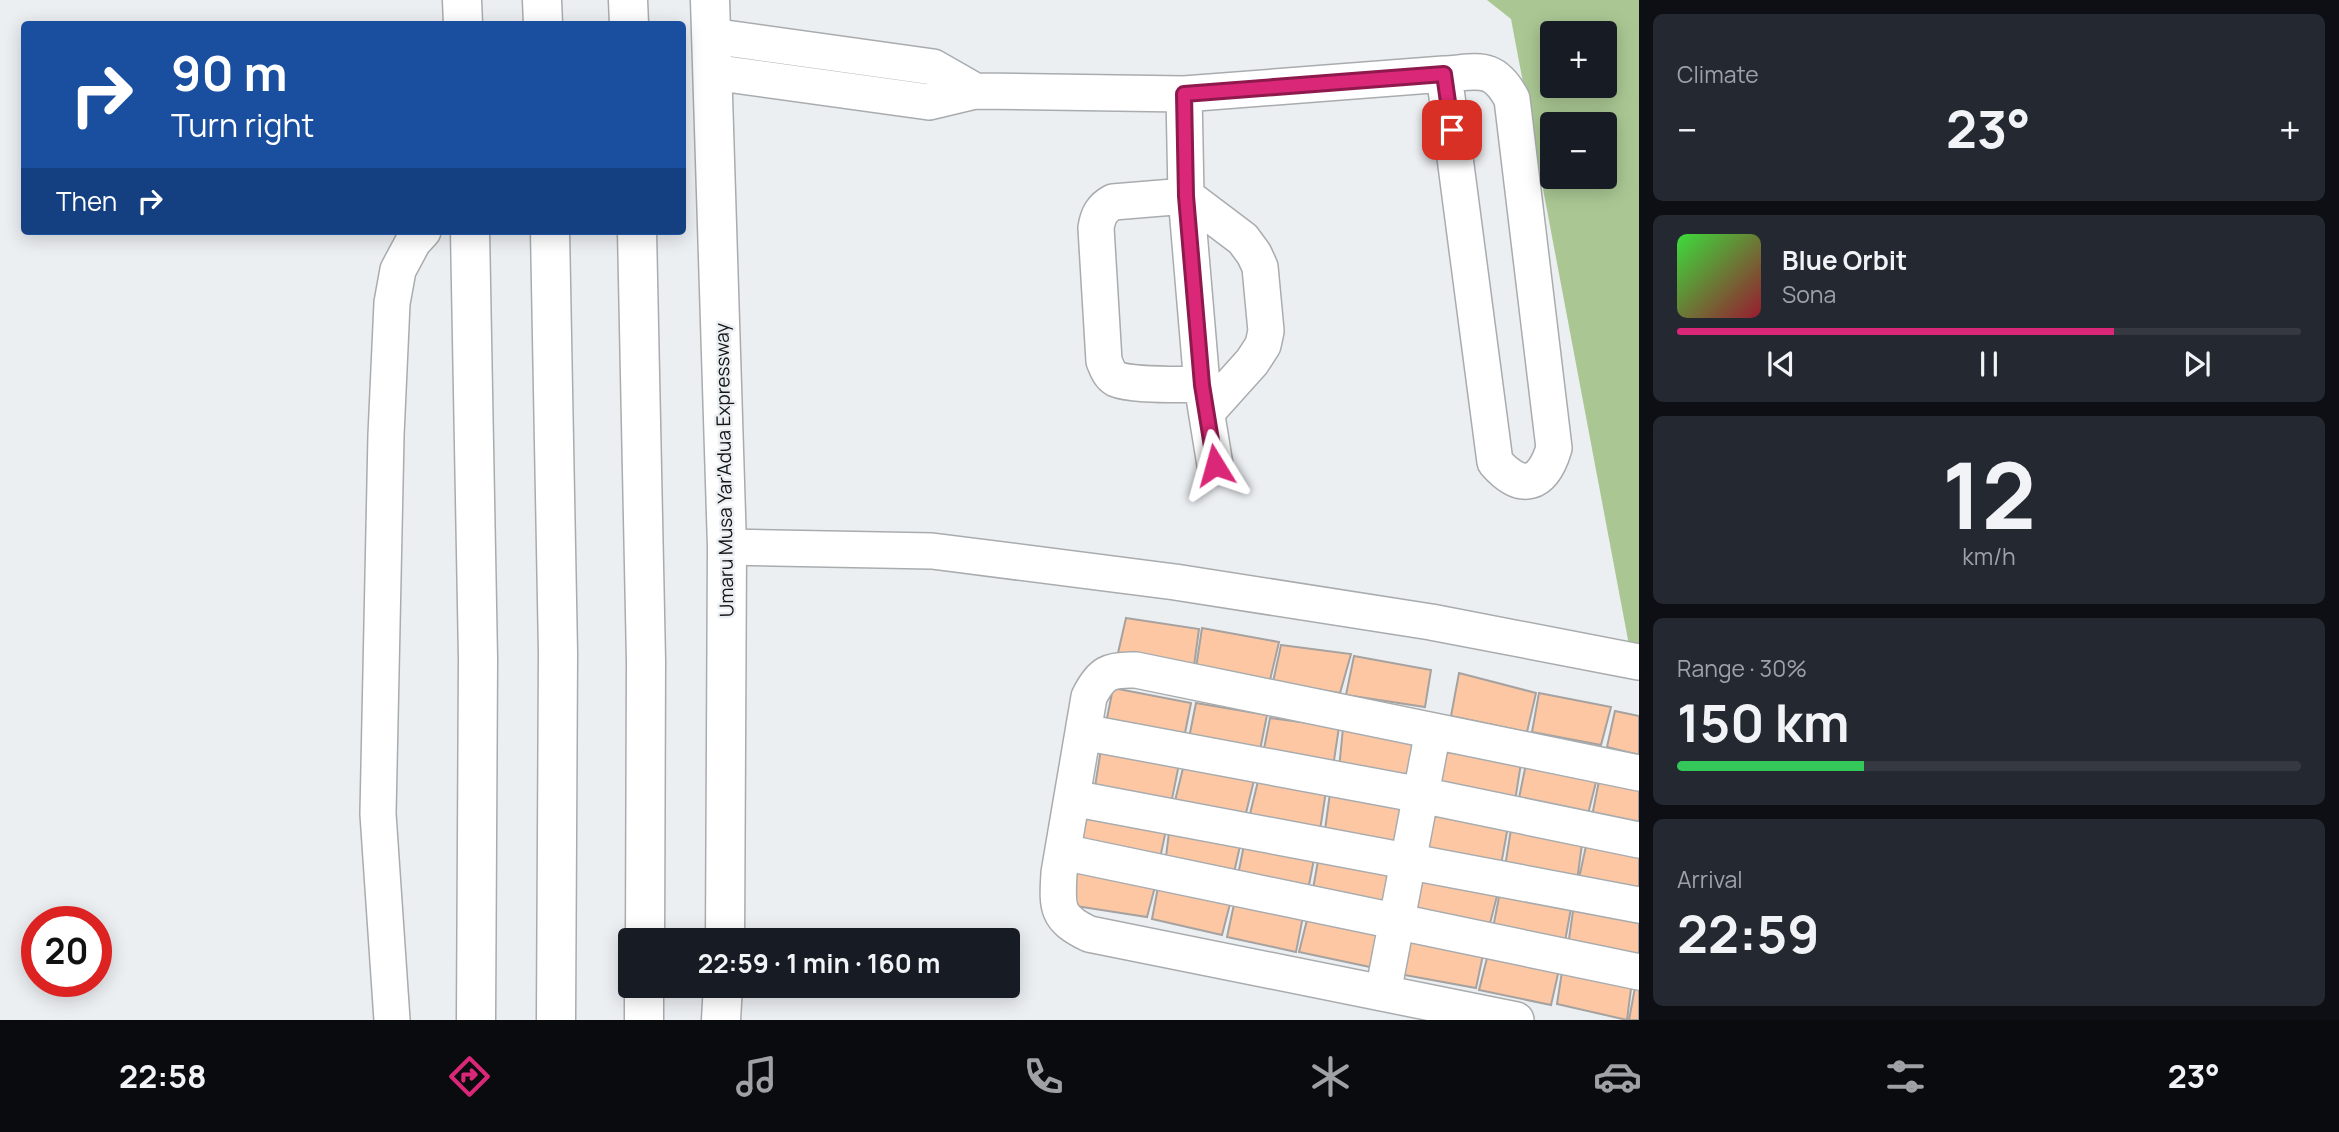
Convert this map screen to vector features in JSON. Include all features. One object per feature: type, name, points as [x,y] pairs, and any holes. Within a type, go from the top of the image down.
[{"type":"highway","points":[[462,0],[463,21]]},
{"type":"highway","points":[[542,0],[543,21]]},
{"type":"highway","points":[[628,0],[629,21]]},
{"type":"highway","name":"Umaru Musa Yar'Adua Expressway","points":[[711,36],[727,547],[725,928]]},
{"type":"highway","points":[[470,235],[478,659],[476,1020]]},
{"type":"highway","points":[[550,235],[558,653],[556,1020]]},
{"type":"highway","points":[[636,235],[646,661],[645,928]]},
{"type":"highway","points":[[644,998],[644,1020]]},
{"type":"highway","points":[[721,1020],[722,998]]},
{"type":"street","points":[[711,36],[929,102],[975,91],[1184,94],[1444,74],[1485,71],[1503,81],[1512,99],[1554,447],[1548,467],[1534,479],[1522,482],[1507,477],[1495,462],[1444,74]]},
{"type":"street","points":[[1184,94],[1186,196],[1205,399],[1215,465]]},
{"type":"street","points":[[1186,196],[1244,239],[1254,254],[1259,267],[1266,331],[1263,345],[1252,362],[1205,399],[1115,379],[1108,371],[1104,361],[1096,228],[1098,216],[1105,206],[1113,202],[1186,196]]},
{"type":"street","points":[[392,1020],[378,814],[386,435],[392,303],[398,270],[419,235]]},
{"type":"street","points":[[727,547],[932,551],[1148,578],[1431,622],[1639,662]]},
{"type":"street","points":[[1516,1020],[1089,934],[1062,917],[1057,900],[1063,852],[1089,697],[1093,688],[1098,680],[1115,670],[1136,670],[1639,773]]},
{"type":"street","points":[[1383,993],[1433,731]]},
{"type":"street","points":[[1083,732],[1421,795],[1639,840]]},
{"type":"street","points":[[1072,798],[1639,905]]},
{"type":"street","points":[[1063,852],[1639,972]]},
{"type":"green space","points":[[1487,0],[1639,0],[1639,662],[1632,661],[1543,189],[1617,189],[1617,112],[1540,112],[1540,173],[1511,19]]},
{"type":"building","points":[[1126,618],[1199,629],[1194,666],[1118,653]]},
{"type":"building","points":[[1202,628],[1279,642],[1270,680],[1196,668]]},
{"type":"building","points":[[1281,645],[1351,654],[1340,693],[1273,682]]},
{"type":"building","points":[[1354,656],[1431,670],[1425,707],[1346,695]]},
{"type":"building","points":[[1459,673],[1536,693],[1527,732],[1451,716]]},
{"type":"building","points":[[1113,688],[1191,703],[1183,743],[1105,728]]},
{"type":"building","points":[[1539,693],[1611,707],[1601,745],[1532,732]]},
{"type":"building","points":[[1196,703],[1267,715],[1259,755],[1188,743]]},
{"type":"building","points":[[1615,711],[1639,716],[1639,755],[1607,747]]},
{"type":"building","points":[[1270,718],[1339,727],[1333,767],[1263,754]]},
{"type":"building","points":[[1343,728],[1419,741],[1411,777],[1339,769]]},
{"type":"building","points":[[1101,749],[1179,764],[1171,804],[1094,793]]},
{"type":"building","points":[[1445,752],[1521,763],[1515,801],[1436,790]]},
{"type":"building","points":[[1184,764],[1255,776],[1245,817],[1174,805]]},
{"type":"building","points":[[1526,764],[1597,778],[1587,818],[1518,803]]},
{"type":"building","points":[[1259,777],[1326,791],[1320,830],[1250,814]]},
{"type":"building","points":[[1599,781],[1639,789],[1639,832],[1591,821]]},
{"type":"building","points":[[1330,793],[1404,804],[1397,842],[1325,830]]},
{"type":"building","points":[[1089,808],[1167,825],[1159,863],[1079,850]]},
{"type":"building","points":[[1430,811],[1508,826],[1501,865],[1424,852]]},
{"type":"building","points":[[1170,824],[1242,837],[1233,877],[1165,865]]},
{"type":"building","points":[[1511,829],[1582,844],[1577,881],[1505,867]]},
{"type":"building","points":[[1245,840],[1315,854],[1307,895],[1237,880]]},
{"type":"building","points":[[1586,846],[1639,856],[1639,895],[1578,883]]},
{"type":"building","points":[[1319,855],[1393,869],[1383,910],[1312,895]]},
{"type":"building","points":[[1075,863],[1157,879],[1147,917],[1069,905]]},
{"type":"building","points":[[1419,875],[1498,892],[1488,931],[1410,915]]},
{"type":"building","points":[[1159,882],[1232,896],[1222,935],[1152,919]]},
{"type":"building","points":[[1500,892],[1571,908],[1564,947],[1492,933]]},
{"type":"building","points":[[1236,895],[1304,911],[1296,952],[1227,937]]},
{"type":"building","points":[[1574,904],[1639,917],[1639,955],[1568,946]]},
{"type":"building","points":[[1309,912],[1380,924],[1370,967],[1299,952]]},
{"type":"building","points":[[1406,937],[1484,950],[1476,988],[1399,974]]},
{"type":"building","points":[[1489,950],[1560,965],[1551,1005],[1479,990]]},
{"type":"building","points":[[1563,965],[1632,981],[1627,1020],[1557,1004]]},
{"type":"building","points":[[1636,982],[1639,982],[1639,1020],[1629,1020]]},
{"type":"route","points":[[1215,465],[1202,385],[1186,196],[1184,94],[1444,74],[1452,130]]}]
